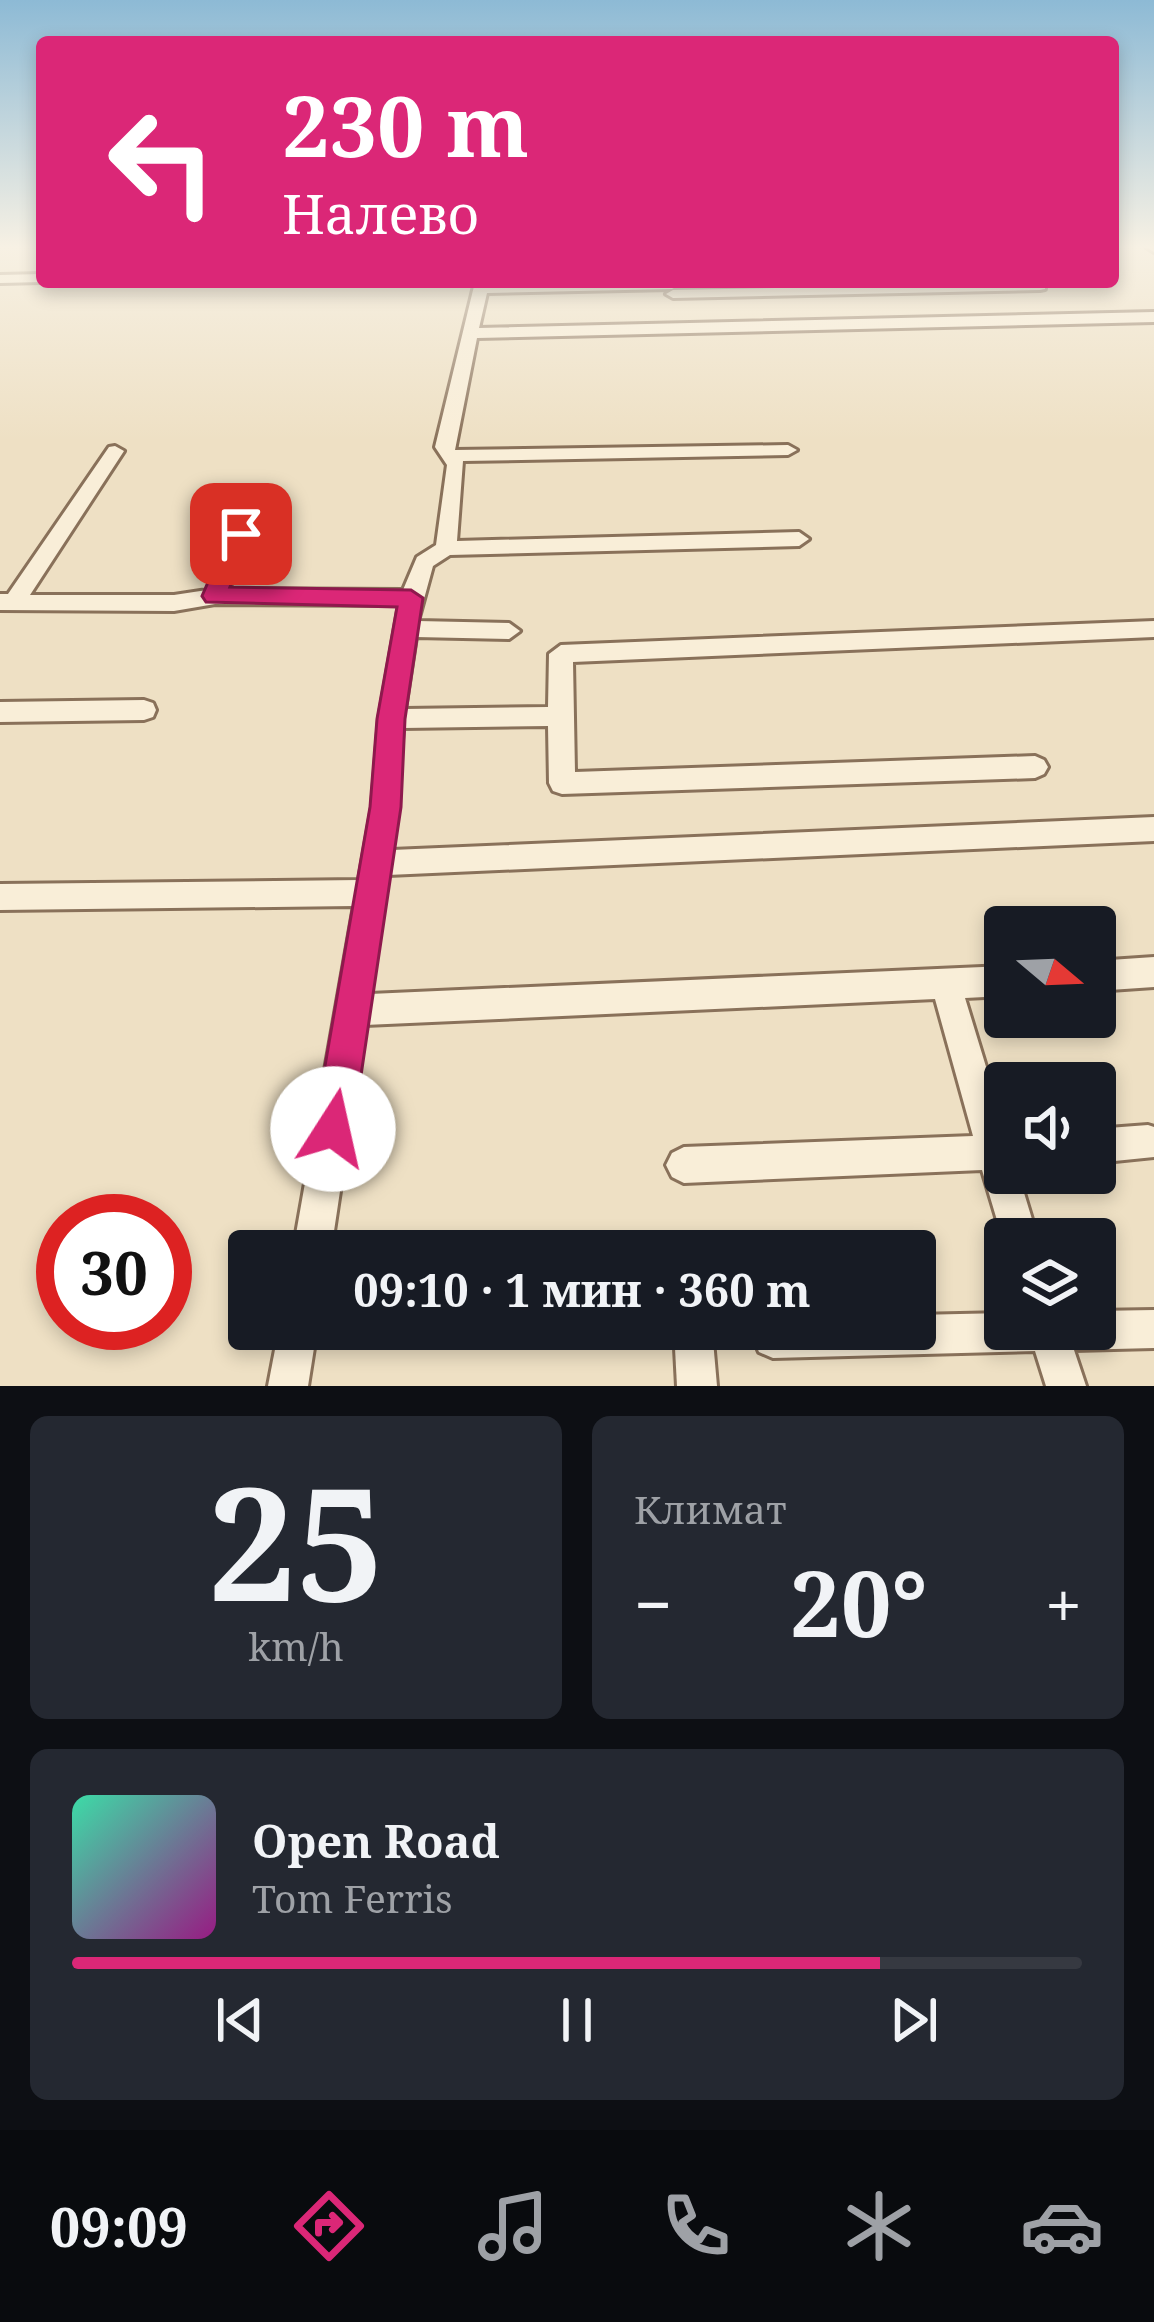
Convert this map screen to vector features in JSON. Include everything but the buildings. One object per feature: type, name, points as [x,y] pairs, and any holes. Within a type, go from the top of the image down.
[{"type":"street","points":[[446,548],[456,465],[444,447],[476,312]]},
{"type":"street","points":[[676,312],[678,328]]},
{"type":"street","points":[[473,332],[1154,317]]},
{"type":"street","points":[[452,457],[788,450]]},
{"type":"street","points":[[7,602],[116,451]]},
{"type":"street","points":[[214,596],[254,503]]},
{"type":"street","points":[[316,1230],[375,878],[391,719],[411,598],[424,562],[446,548],[800,538]]},
{"type":"street","points":[[7,602],[174,603],[214,596],[411,598]]},
{"type":"street","points":[[406,629],[509,631]]},
{"type":"street","points":[[1035,767],[562,783],[561,654],[1154,629]]},
{"type":"street","points":[[0,712],[144,710]]},
{"type":"street","points":[[391,719],[560,716]]},
{"type":"street","points":[[0,897],[1154,830]]},
{"type":"street","points":[[1116,975],[1154,972]]},
{"type":"street","points":[[354,1010],[984,982]]},
{"type":"street","points":[[946,985],[984,1103]]},
{"type":"street","points":[[1116,1144],[1148,1142]]},
{"type":"street","points":[[684,1165],[984,1153]]},
{"type":"street","points":[[1116,1329],[1154,1329]]},
{"type":"street","points":[[936,1333],[984,1332]]},
{"type":"street","points":[[288,1386],[294,1350]]},
{"type":"street","points":[[694,1350],[697,1386]]},
{"type":"street","points":[[1054,1350],[1066,1386]]},
{"type":"route","points":[[241,534],[214,596],[411,598],[391,719],[386,807],[333,1129]]}]
